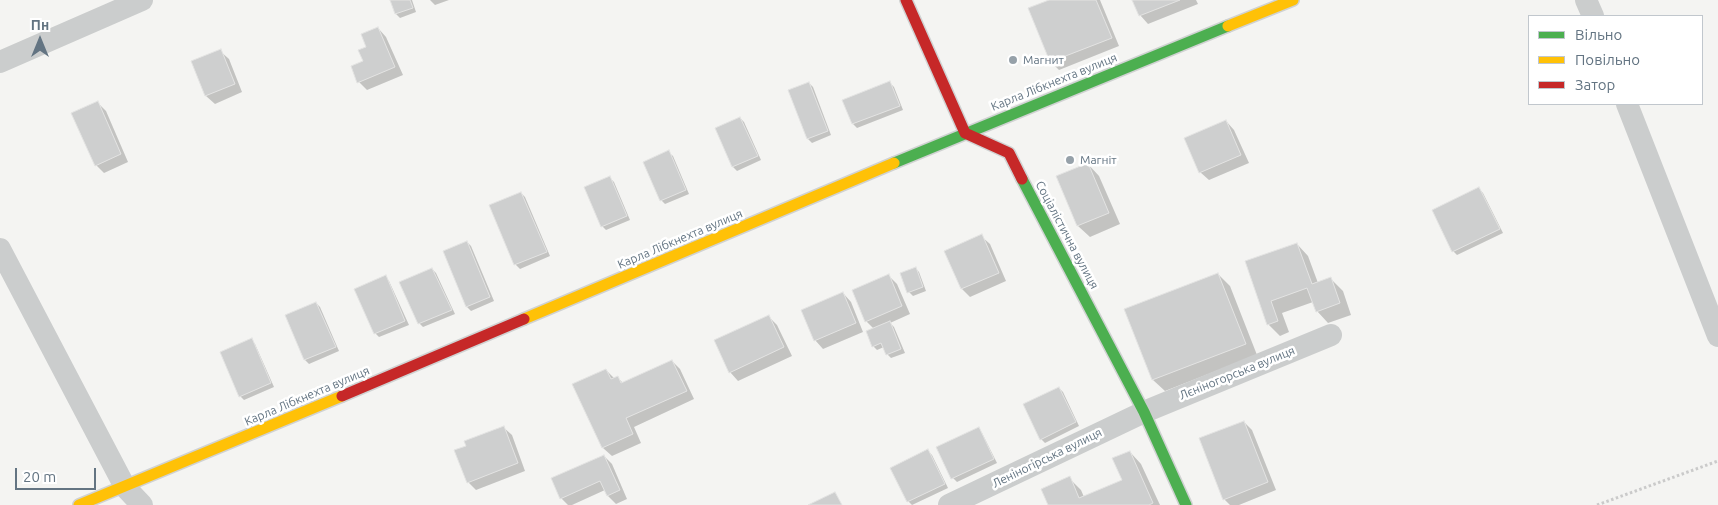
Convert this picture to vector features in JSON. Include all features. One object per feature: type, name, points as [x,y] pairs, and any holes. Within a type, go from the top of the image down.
[{"type":"street","points":[[0,62],[142,0]]},
{"type":"street","points":[[906,0],[965,133]]},
{"type":"street","name":"Карла Лібкнехта вулиця","points":[[79,505],[965,133],[1293,0]]},
{"type":"street","points":[[1586,0],[1592,15]]},
{"type":"street","points":[[1627,105],[1718,336]]},
{"type":"street","name":"Соціалістична вулиця","points":[[965,133],[1009,153],[1144,412],[1186,505]]},
{"type":"street","points":[[0,249],[125,487],[142,505]]},
{"type":"street","name":"Лєніногорська вулиця","points":[[1144,412],[1331,335]]},
{"type":"street","name":"Леніногірська вулиця","points":[[949,505],[1144,412]]},
{"type":"path","points":[[1597,505],[1718,461]]},
{"type":"building","points":[[390,0],[410,0],[413,8],[395,14]]},
{"type":"building","points":[[1049,0],[1096,0],[1112,38],[1050,62],[1028,8]]},
{"type":"building","points":[[1132,0],[1180,0],[1139,16]]},
{"type":"building","points":[[378,27],[395,67],[357,83],[351,66],[363,61],[358,50],[366,47],[361,34]]},
{"type":"building","points":[[221,49],[235,84],[205,96],[191,61]]},
{"type":"building","points":[[890,81],[900,106],[852,124],[842,100]]},
{"type":"building","points":[[809,82],[828,131],[807,139],[788,90]]},
{"type":"building","points":[[98,101],[121,154],[95,166],[71,113]]},
{"type":"building","points":[[740,117],[758,156],[732,167],[715,128]]},
{"type":"building","points":[[1226,120],[1241,155],[1199,173],[1184,138]]},
{"type":"building","points":[[669,150],[686,190],[660,201],[643,162]]},
{"type":"building","points":[[1088,163],[1109,213],[1077,226],[1056,176]]},
{"type":"building","points":[[610,176],[627,216],[601,227],[584,187]]},
{"type":"building","points":[[1479,187],[1500,229],[1452,252],[1432,210]]},
{"type":"building","points":[[521,192],[547,252],[514,265],[489,205]]},
{"type":"building","points":[[982,234],[999,273],[961,289],[944,251]]},
{"type":"building","points":[[467,241],[490,297],[466,307],[443,251]]},
{"type":"building","points":[[1297,243],[1312,284],[1331,277],[1340,303],[1316,312],[1307,288],[1271,301],[1278,321],[1267,325],[1245,261]]},
{"type":"building","points":[[916,267],[923,287],[907,293],[900,273]]},
{"type":"building","points":[[432,268],[452,310],[418,324],[399,282]]},
{"type":"building","points":[[1218,273],[1246,344],[1152,380],[1124,309]]},
{"type":"building","points":[[889,274],[902,306],[865,322],[852,290]]},
{"type":"building","points":[[386,275],[405,321],[374,334],[354,289]]},
{"type":"building","points":[[843,292],[856,323],[814,341],[801,310]]},
{"type":"building","points":[[316,302],[336,347],[304,360],[285,315]]},
{"type":"building","points":[[769,315],[784,347],[729,373],[714,340]]},
{"type":"building","points":[[890,321],[901,349],[886,355],[881,343],[872,347],[866,331]]},
{"type":"building","points":[[252,338],[271,383],[239,397],[220,352]]},
{"type":"building","points":[[672,360],[687,391],[626,418],[633,434],[602,448],[572,384],[606,369],[611,379],[618,376],[621,383]]},
{"type":"building","points":[[1059,387],[1076,422],[1040,440],[1023,404]]},
{"type":"building","points":[[1244,421],[1268,482],[1223,500],[1199,438]]},
{"type":"building","points":[[504,426],[518,463],[467,483],[454,450],[466,446],[464,441]]},
{"type":"building","points":[[979,427],[994,459],[951,479],[936,447]]},
{"type":"building","points":[[928,449],[945,484],[907,502],[890,468]]},
{"type":"building","points":[[1130,451],[1153,503],[1149,505],[1048,505],[1041,489],[1070,476],[1079,498],[1122,480],[1112,458]]},
{"type":"building","points":[[604,455],[620,490],[607,496],[600,481],[560,499],[551,478]]},
{"type":"building","points":[[835,492],[842,505],[808,505]]},
{"type":"traffic: fast","points":[[894,163],[1228,26]]},
{"type":"traffic: fast","points":[[1022,179],[1144,412],[1186,505]]},
{"type":"traffic: slow","points":[[1228,26],[1293,0]]},
{"type":"traffic: slow","points":[[524,319],[894,163]]},
{"type":"traffic: slow","points":[[79,505],[342,396]]},
{"type":"traffic: jam","points":[[906,0],[965,133],[1009,153],[1022,179]]},
{"type":"traffic: jam","points":[[342,396],[524,319]]},
{"type":"place","name":"Магнит","points":[[1013,60]]},
{"type":"place","name":"Магніт","points":[[1070,160]]}]
